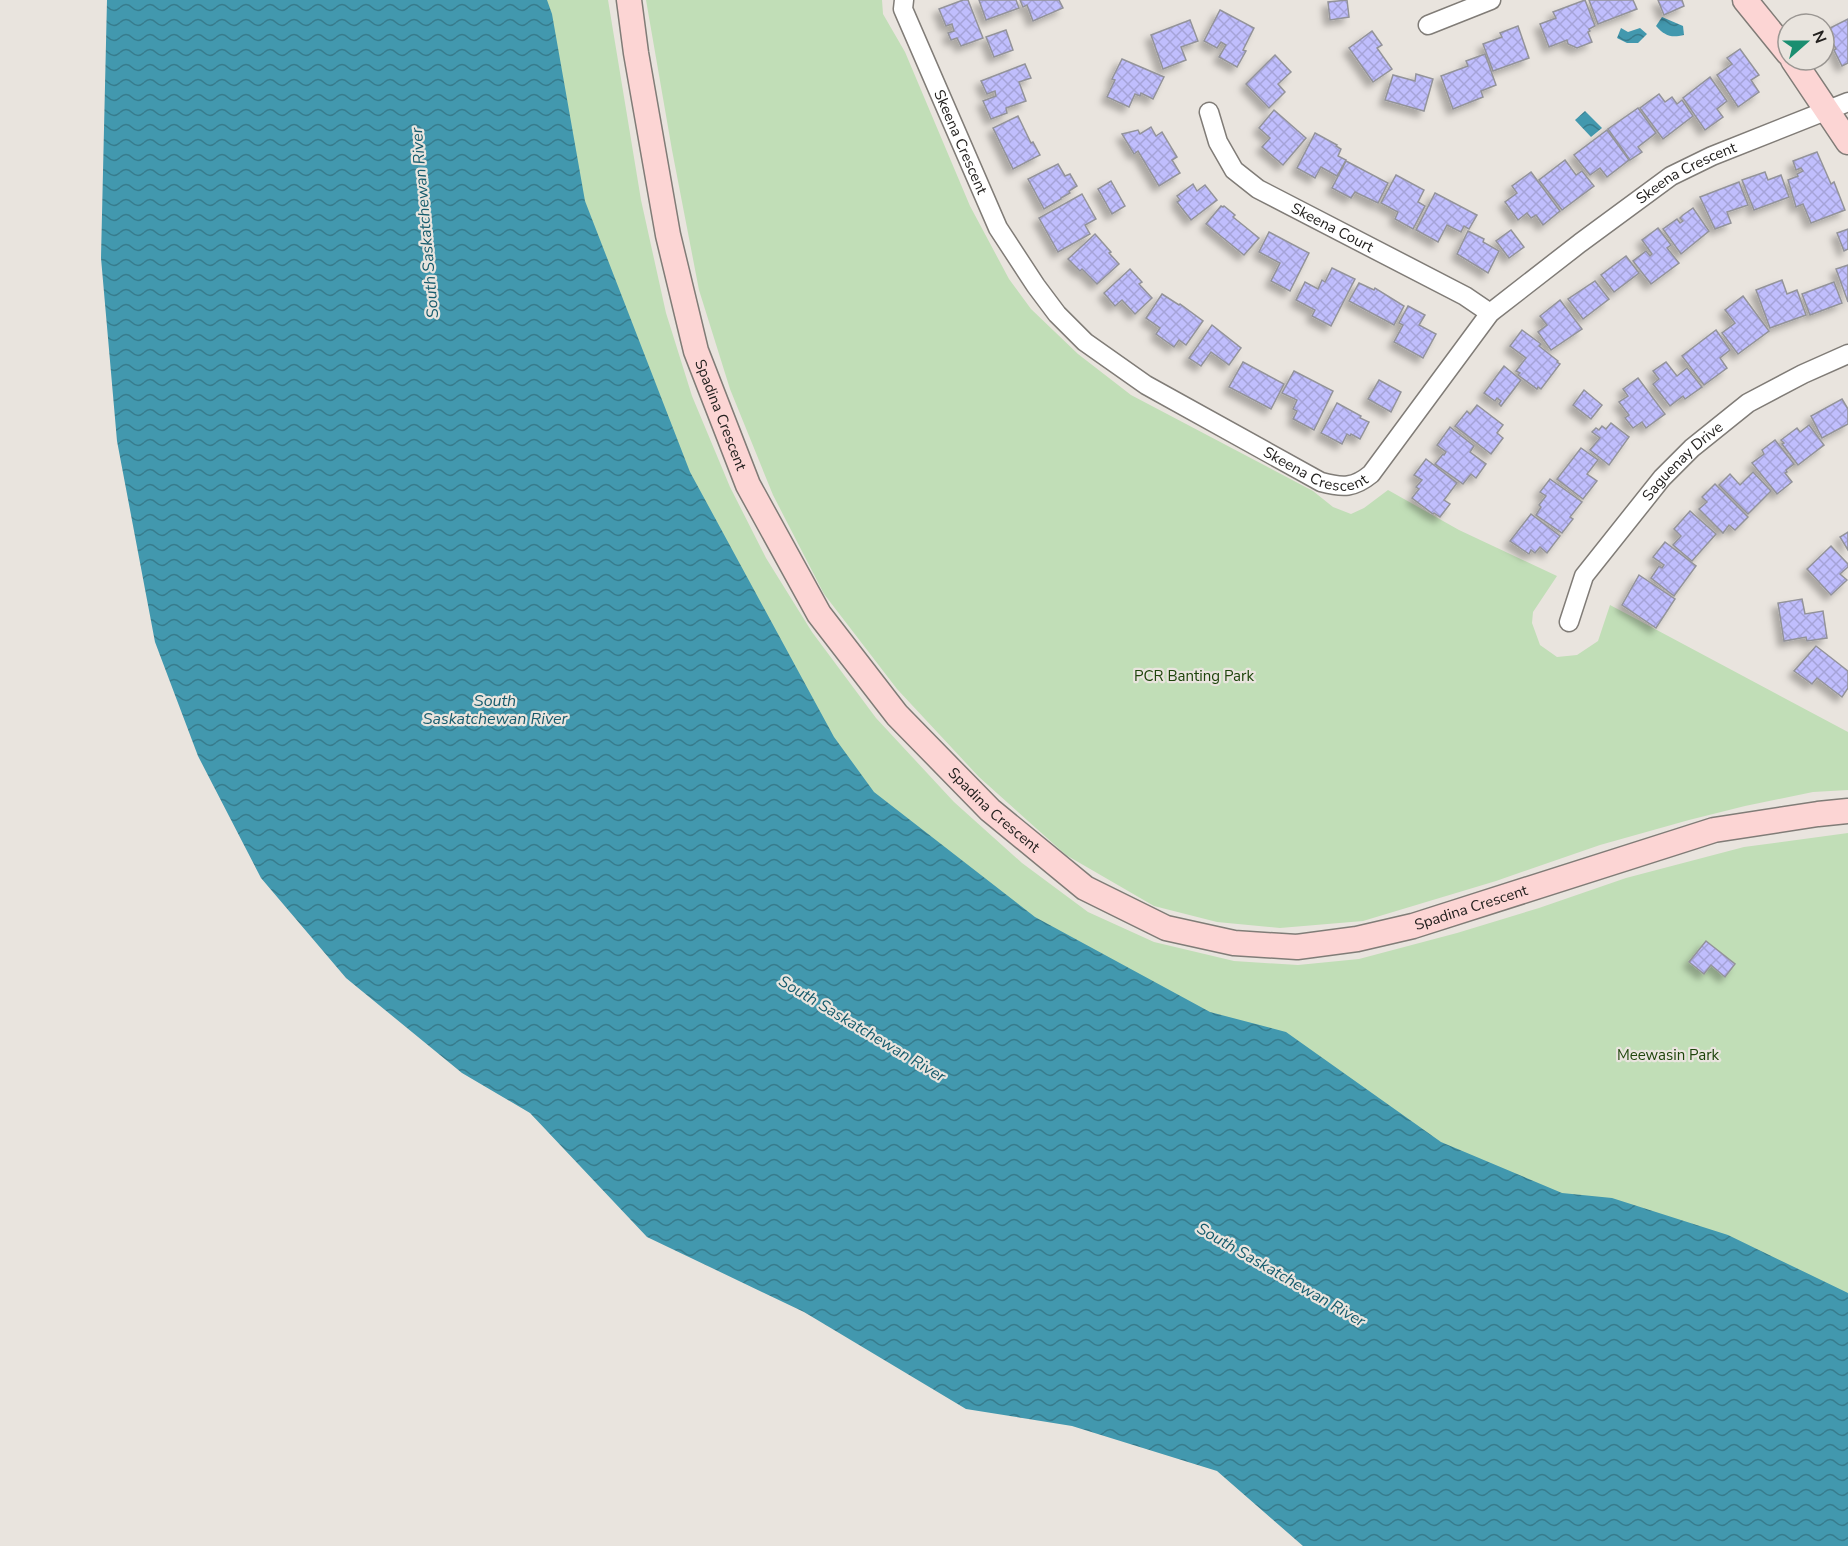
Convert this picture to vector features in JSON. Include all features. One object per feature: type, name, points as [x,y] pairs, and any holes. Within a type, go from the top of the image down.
[{"type":"street","name":"Spadina Crescent","points":[[629,0],[668,235],[690,328],[696,351],[748,485],[819,614],[897,715],[990,810],[1085,888],[1166,928],[1234,943],[1297,947],[1357,939],[1413,926],[1713,830],[1848,811]]},
{"type":"street","name":"Skeena Crescent","points":[[903,0],[903,9],[998,228],[1019,262],[1057,314],[1085,342],[1146,385],[1321,482],[1332,485],[1353,485],[1371,474],[1490,313],[1580,243],[1671,176],[1712,156],[1837,106]]},
{"type":"street","points":[[1428,25],[1491,0]]},
{"type":"street","points":[[1745,0],[1776,38]]},
{"type":"street","points":[[1804,72],[1837,106],[1848,142]]},
{"type":"street","name":"Skeena Court","points":[[1209,112],[1218,141],[1234,170],[1258,189],[1465,296],[1490,313]]},
{"type":"street","name":"Saguenay Drive","points":[[1569,621],[1584,576],[1662,478],[1692,448],[1748,403],[1803,374],[1848,354]]},
{"type":"green space","name":"Meewasin Park","points":[[532,0],[608,0],[641,200],[666,313],[692,396],[730,487],[766,558],[812,632],[876,718],[954,802],[1022,863],[1088,912],[1154,942],[1234,961],[1298,965],[1359,959],[1457,933],[1626,878],[1744,847],[1848,833],[1848,1317],[1581,1214],[1067,953],[853,794],[765,642],[587,250]]},
{"type":"green space","name":"PCR Banting Park","points":[[646,0],[882,0],[883,14],[905,52],[970,206],[1009,279],[1031,309],[1078,354],[1131,395],[1313,491],[1333,507],[1351,514],[1364,508],[1388,490],[1459,530],[1557,576],[1533,612],[1532,623],[1540,645],[1557,657],[1577,655],[1598,641],[1610,605],[1848,732],[1848,790],[1813,792],[1689,820],[1600,845],[1496,881],[1363,921],[1280,928],[1217,922],[1154,906],[1066,855],[979,777],[897,689],[824,594],[773,495],[730,389],[699,290]]},
{"type":"water","name":"South Saskatchewan River","points":[[107,0],[547,0],[552,14],[585,201],[690,472],[834,737],[874,792],[1035,917],[1210,1012],[1286,1032],[1441,1142],[1562,1193],[1612,1198],[1728,1235],[1848,1293],[1848,1546],[1303,1546],[1217,1471],[1072,1426],[966,1409],[804,1312],[647,1237],[530,1113],[462,1073],[346,978],[261,878],[198,756],[155,642],[117,441],[101,258]]},
{"type":"water","points":[[1662,17],[1683,26],[1684,35],[1672,36],[1662,32],[1656,26]]},
{"type":"water","points":[[1621,28],[1628,32],[1640,28],[1647,34],[1638,43],[1627,43],[1617,38]]},
{"type":"water","points":[[1585,111],[1602,128],[1591,137],[1575,120]]},
{"type":"building","points":[[968,0],[983,38],[961,46],[957,38],[951,40],[948,33],[954,31],[952,24],[946,26],[939,9]]},
{"type":"building","points":[[979,0],[1016,0],[1019,8],[986,20]]},
{"type":"building","points":[[1020,0],[1059,0],[1063,8],[1033,21],[1027,5],[1023,7]]},
{"type":"building","points":[[1347,0],[1349,17],[1330,20],[1328,2]]},
{"type":"building","points":[[1585,0],[1595,26],[1588,32],[1592,42],[1577,48],[1568,44],[1567,40],[1549,47],[1540,24],[1556,18],[1553,12]]},
{"type":"building","points":[[1589,0],[1633,0],[1637,9],[1598,24]]},
{"type":"building","points":[[1658,0],[1682,0],[1684,6],[1664,15]]},
{"type":"building","points":[[1220,10],[1254,28],[1243,50],[1246,51],[1237,67],[1219,57],[1226,45],[1221,42],[1217,48],[1204,41]]},
{"type":"building","points":[[1848,19],[1848,63],[1842,66],[1836,54],[1836,25]]},
{"type":"building","points":[[1190,20],[1198,41],[1181,47],[1186,60],[1163,69],[1151,35]]},
{"type":"building","points":[[1518,26],[1529,58],[1493,71],[1483,44],[1502,37],[1500,33]]},
{"type":"building","points":[[1006,30],[1013,50],[994,57],[986,37]]},
{"type":"building","points":[[1372,31],[1382,45],[1377,48],[1392,69],[1373,82],[1349,48]]},
{"type":"building","points":[[1740,49],[1759,75],[1751,80],[1759,92],[1738,107],[1717,75],[1732,64],[1727,58]]},
{"type":"building","points":[[1485,54],[1496,85],[1481,91],[1483,97],[1453,109],[1441,76],[1468,66],[1466,61]]},
{"type":"building","points":[[1275,55],[1291,72],[1278,84],[1285,92],[1269,108],[1246,84]]},
{"type":"building","points":[[1122,59],[1164,77],[1153,99],[1141,93],[1140,96],[1135,94],[1129,107],[1107,97],[1115,80],[1112,79]]},
{"type":"building","points":[[1025,64],[1031,78],[1019,82],[1026,101],[1006,108],[1007,113],[991,119],[983,101],[996,96],[995,91],[987,94],[981,81]]},
{"type":"building","points":[[1416,74],[1433,79],[1424,111],[1385,100],[1393,75],[1415,81]]},
{"type":"building","points":[[1710,77],[1727,101],[1717,109],[1723,117],[1705,130],[1683,98]]},
{"type":"building","points":[[1659,94],[1665,102],[1672,97],[1677,104],[1682,100],[1693,116],[1663,139],[1640,108]]},
{"type":"building","points":[[1638,108],[1656,133],[1638,147],[1642,152],[1630,160],[1608,129]]},
{"type":"building","points":[[1274,110],[1306,138],[1283,165],[1262,147],[1270,138],[1259,128]]},
{"type":"building","points":[[1018,116],[1031,143],[1033,142],[1040,155],[1013,169],[993,128]]},
{"type":"building","points":[[1151,127],[1156,136],[1162,132],[1177,157],[1172,160],[1180,173],[1159,186],[1138,151],[1134,154],[1122,134],[1138,130],[1140,134]]},
{"type":"building","points":[[1607,130],[1629,160],[1607,177],[1600,168],[1590,175],[1574,155]]},
{"type":"building","points":[[1315,133],[1341,149],[1338,156],[1346,160],[1337,176],[1321,167],[1315,178],[1297,168]]},
{"type":"building","points":[[1817,152],[1831,184],[1834,182],[1845,210],[1811,223],[1803,204],[1796,207],[1788,180],[1803,171],[1801,168],[1796,170],[1793,161]]},
{"type":"building","points":[[1565,160],[1576,175],[1582,171],[1594,186],[1562,210],[1539,180]]},
{"type":"building","points":[[1346,161],[1388,183],[1378,203],[1355,192],[1351,198],[1332,188]]},
{"type":"building","points":[[1058,164],[1065,176],[1070,174],[1077,186],[1044,209],[1028,179]]},
{"type":"building","points":[[1531,172],[1560,211],[1543,225],[1536,215],[1531,218],[1527,213],[1518,220],[1505,202],[1517,193],[1512,186]]},
{"type":"building","points":[[1765,172],[1768,180],[1781,175],[1789,197],[1754,210],[1742,180]]},
{"type":"building","points":[[1396,175],[1424,190],[1418,202],[1425,206],[1413,229],[1395,219],[1398,212],[1381,203]]},
{"type":"building","points":[[1111,181],[1125,206],[1112,214],[1098,189]]},
{"type":"building","points":[[1739,182],[1748,205],[1727,212],[1731,223],[1715,229],[1700,197]]},
{"type":"building","points":[[1193,184],[1197,191],[1205,185],[1217,200],[1191,220],[1177,202],[1180,200],[1177,196]]},
{"type":"building","points":[[1435,193],[1477,215],[1469,229],[1464,226],[1461,232],[1447,225],[1438,242],[1416,230]]},
{"type":"building","points":[[1082,194],[1096,219],[1085,225],[1090,234],[1058,252],[1039,218]]},
{"type":"building","points":[[1221,206],[1235,215],[1233,217],[1259,238],[1244,255],[1206,224]]},
{"type":"building","points":[[1693,208],[1709,231],[1681,254],[1663,229],[1677,219],[1680,223],[1683,221],[1680,218]]},
{"type":"building","points":[[1658,228],[1671,245],[1667,248],[1679,263],[1651,284],[1633,261],[1646,251],[1650,256],[1652,254],[1642,240]]},
{"type":"building","points":[[1848,229],[1848,249],[1844,251],[1837,233]]},
{"type":"building","points":[[1511,230],[1524,247],[1509,258],[1496,241]]},
{"type":"building","points":[[1468,231],[1484,239],[1483,242],[1499,251],[1488,273],[1457,254]]},
{"type":"building","points":[[1269,232],[1309,253],[1290,291],[1271,281],[1280,263],[1259,252]]},
{"type":"building","points":[[1095,234],[1119,264],[1097,284],[1068,259]]},
{"type":"building","points":[[1626,256],[1639,273],[1614,292],[1601,275]]},
{"type":"building","points":[[1848,265],[1848,302],[1836,269]]},
{"type":"building","points":[[1332,268],[1355,279],[1331,326],[1312,316],[1315,310],[1296,300],[1305,282],[1318,289],[1322,280],[1325,282]]},
{"type":"building","points":[[1130,269],[1142,282],[1139,284],[1152,298],[1135,314],[1122,300],[1115,306],[1104,293]]},
{"type":"building","points":[[1782,280],[1787,294],[1797,290],[1806,315],[1770,328],[1756,290]]},
{"type":"building","points":[[1595,281],[1609,299],[1583,319],[1568,299]]},
{"type":"building","points":[[1834,282],[1842,303],[1810,315],[1802,294]]},
{"type":"building","points":[[1359,283],[1374,290],[1375,288],[1404,306],[1394,325],[1349,301]]},
{"type":"building","points":[[1162,294],[1203,321],[1186,345],[1179,340],[1174,347],[1156,334],[1160,328],[1146,318]]},
{"type":"building","points":[[1743,296],[1769,331],[1738,354],[1722,333],[1735,323],[1725,310]]},
{"type":"building","points":[[1560,300],[1582,329],[1551,350],[1538,332],[1547,325],[1540,316]]},
{"type":"building","points":[[1408,306],[1425,315],[1419,325],[1436,334],[1423,358],[1394,342],[1403,325],[1399,323]]},
{"type":"building","points":[[1212,325],[1241,348],[1229,365],[1211,352],[1201,366],[1189,358]]},
{"type":"building","points":[[1522,330],[1541,344],[1539,346],[1560,364],[1541,389],[1538,387],[1537,389],[1516,371],[1526,358],[1510,346]]},
{"type":"building","points":[[1716,330],[1730,350],[1720,358],[1727,368],[1704,385],[1682,356]]},
{"type":"building","points":[[1243,362],[1284,384],[1271,409],[1229,387]]},
{"type":"building","points":[[1666,362],[1677,376],[1687,368],[1702,387],[1685,399],[1683,396],[1670,406],[1653,384],[1659,379],[1653,371]]},
{"type":"building","points":[[1504,366],[1521,380],[1501,406],[1499,404],[1501,401],[1497,398],[1495,401],[1484,393]]},
{"type":"building","points":[[1294,371],[1333,391],[1314,430],[1293,419],[1297,411],[1293,409],[1297,400],[1282,393]]},
{"type":"building","points":[[1638,378],[1665,414],[1646,428],[1642,422],[1633,428],[1625,418],[1629,415],[1619,402],[1628,396],[1623,389]]},
{"type":"building","points":[[1379,380],[1401,392],[1391,412],[1368,399]]},
{"type":"building","points":[[1584,390],[1602,405],[1591,419],[1573,405]]},
{"type":"building","points":[[1842,399],[1848,409],[1848,424],[1822,438],[1811,416]]},
{"type":"building","points":[[1337,403],[1369,422],[1360,439],[1347,434],[1342,444],[1321,433]]},
{"type":"building","points":[[1477,405],[1503,425],[1497,433],[1503,438],[1491,454],[1455,426],[1467,411],[1470,414]]},
{"type":"building","points":[[1611,423],[1629,437],[1609,465],[1590,450],[1600,438],[1592,432],[1596,428],[1599,430],[1602,426],[1606,429]]},
{"type":"building","points":[[1809,425],[1824,445],[1798,465],[1781,440],[1797,428],[1800,432]]},
{"type":"building","points":[[1450,427],[1474,446],[1470,452],[1486,464],[1476,478],[1471,474],[1463,484],[1435,464],[1446,452],[1437,445]]},
{"type":"building","points":[[1775,440],[1794,464],[1785,473],[1792,482],[1777,494],[1752,463],[1764,454],[1762,450]]},
{"type":"building","points":[[1581,448],[1598,460],[1587,474],[1597,481],[1583,499],[1557,479]]},
{"type":"building","points":[[1426,459],[1457,483],[1444,500],[1450,504],[1440,517],[1412,498],[1419,489],[1416,487],[1422,480],[1414,475]]},
{"type":"building","points":[[1753,472],[1771,491],[1748,514],[1719,485],[1730,474],[1740,485]]},
{"type":"building","points":[[1550,479],[1582,502],[1570,517],[1573,519],[1562,533],[1536,515],[1541,507],[1539,505],[1546,496],[1540,492]]},
{"type":"building","points":[[1715,484],[1748,517],[1735,530],[1729,525],[1723,533],[1699,509],[1707,502],[1702,497]]},
{"type":"building","points":[[1690,511],[1716,534],[1692,561],[1673,545],[1681,536],[1674,529]]},
{"type":"building","points":[[1531,514],[1560,536],[1547,553],[1540,547],[1535,553],[1531,550],[1529,554],[1510,541]]},
{"type":"building","points":[[1848,532],[1848,550],[1840,537]]},
{"type":"building","points":[[1665,542],[1696,566],[1674,596],[1651,578],[1659,566],[1662,568],[1664,565],[1653,557]]},
{"type":"building","points":[[1831,546],[1848,564],[1848,567],[1840,574],[1847,580],[1831,595],[1807,569]]},
{"type":"building","points":[[1639,575],[1675,599],[1656,628],[1622,605]]},
{"type":"building","points":[[1802,599],[1805,614],[1823,611],[1827,638],[1807,641],[1806,637],[1784,641],[1778,603]]},
{"type":"building","points":[[1816,646],[1848,671],[1848,688],[1842,697],[1817,678],[1812,684],[1794,671]]},
{"type":"building","points":[[1706,941],[1735,964],[1725,977],[1711,965],[1704,974],[1689,962]]}]
